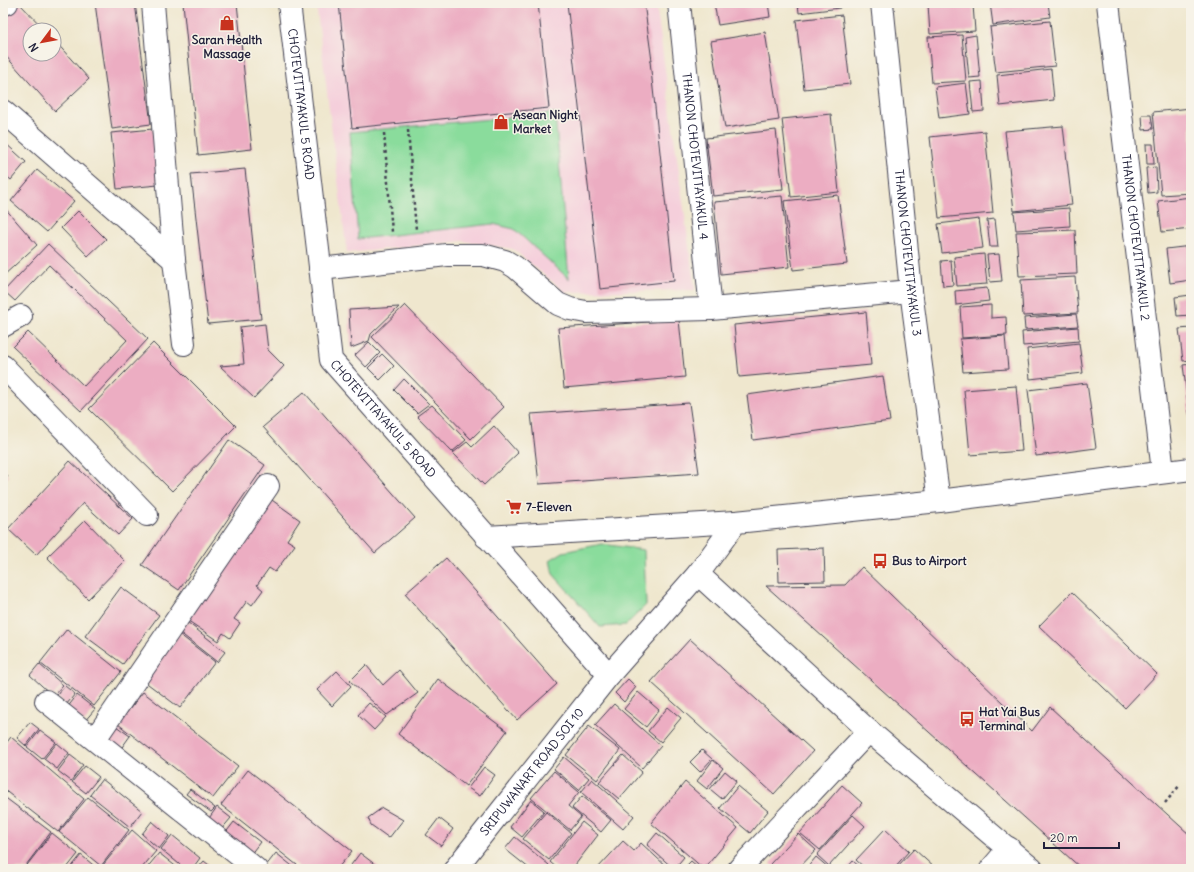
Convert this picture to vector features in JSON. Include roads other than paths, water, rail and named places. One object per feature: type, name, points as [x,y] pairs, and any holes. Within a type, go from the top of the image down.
[{"type":"street","points":[[3,4],[7,3]]},
{"type":"street","points":[[153,3],[174,260],[184,344]]},
{"type":"street","name":"CHOTEVITTAYAKUL 5 ROAD","points":[[289,3],[331,360],[609,675]]},
{"type":"street","name":"THANON CHOTEVITTAYAKUL 4","points":[[679,3],[711,309]]},
{"type":"street","name":"THANON CHOTEVITTAYAKUL 3","points":[[882,3],[911,292],[939,502]]},
{"type":"street","name":"THANON CHOTEVITTAYAKUL 2","points":[[1108,3],[1163,472]]},
{"type":"street","points":[[3,111],[174,260]]},
{"type":"street","points":[[320,269],[447,255],[483,255],[505,261],[515,266],[545,294],[570,309],[586,312],[711,309],[911,292]]},
{"type":"street","points":[[3,366],[147,514]]},
{"type":"street","points":[[486,537],[736,522],[939,502],[1191,469]]},
{"type":"street","points":[[95,739],[268,486]]},
{"type":"street","name":"SRIPUWANART ROAD SOI 10","points":[[455,869],[609,675],[698,574],[736,522]]},
{"type":"street","points":[[698,574],[870,731],[1032,869]]},
{"type":"street","points":[[46,701],[256,869]]},
{"type":"street","points":[[739,869],[870,731]]},
{"type":"street","points":[[991,869],[1009,848]]},
{"type":"place","name":"Saran Health Massage","points":[[227,23]]},
{"type":"place","name":"Asean Night Market","points":[[501,122]]},
{"type":"place","name":"7-Eleven","points":[[514,507]]},
{"type":"place","name":"Bus to Airport","points":[[880,561]]},
{"type":"place","name":"Hat Yai Bus Terminal","points":[[967,719]]}]
